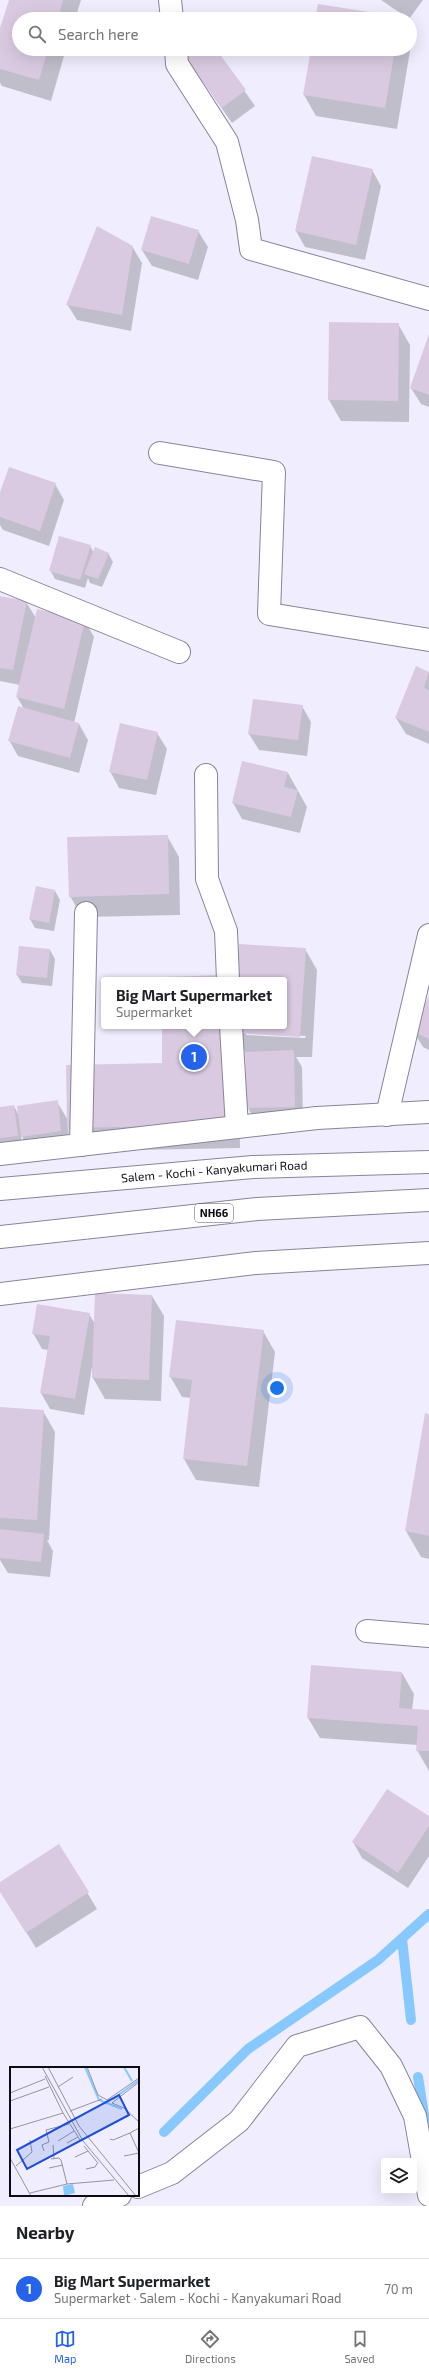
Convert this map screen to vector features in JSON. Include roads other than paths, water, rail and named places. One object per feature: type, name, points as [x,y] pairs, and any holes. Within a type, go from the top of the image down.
[{"type":"main road","points":[[170,0],[171,12]]},
{"type":"main road","points":[[176,56],[177,64],[227,142],[246,220],[251,249],[429,299]]},
{"type":"main road","points":[[160,453],[274,472],[269,614],[429,640]]},
{"type":"main road","points":[[0,580],[179,652]]},
{"type":"main road","points":[[206,775],[207,879],[226,931],[228,977]]},
{"type":"main road","points":[[81,1145],[86,913]]},
{"type":"main road","points":[[387,1115],[429,935]]},
{"type":"main road","points":[[231,1029],[237,1127]]},
{"type":"main road","points":[[0,1154],[317,1118],[429,1112]]},
{"type":"main road","name":"Salem - Kochi - Kanyakumari Road","points":[[0,1189],[252,1166],[429,1162]]},
{"type":"main road","name":"NH66","points":[[0,1237],[257,1209],[429,1200]]},
{"type":"main road","points":[[0,1294],[256,1263],[429,1253]]},
{"type":"main road","points":[[367,1631],[429,1636]]},
{"type":"main road","points":[[139,2187],[172,2173],[239,2121],[296,2046],[360,2027],[391,2066],[415,2116],[429,2195]]},
{"type":"main road","points":[[94,2206],[118,2196]]},
{"type":"waterway","points":[[164,2132],[248,2049],[378,1960],[429,1914]]},
{"type":"waterway","points":[[402,1939],[411,2020]]},
{"type":"waterway","points":[[418,2077],[425,2121]]},
{"type":"place","name":"Big Mart Supermarket","points":[[194,1057]]}]
